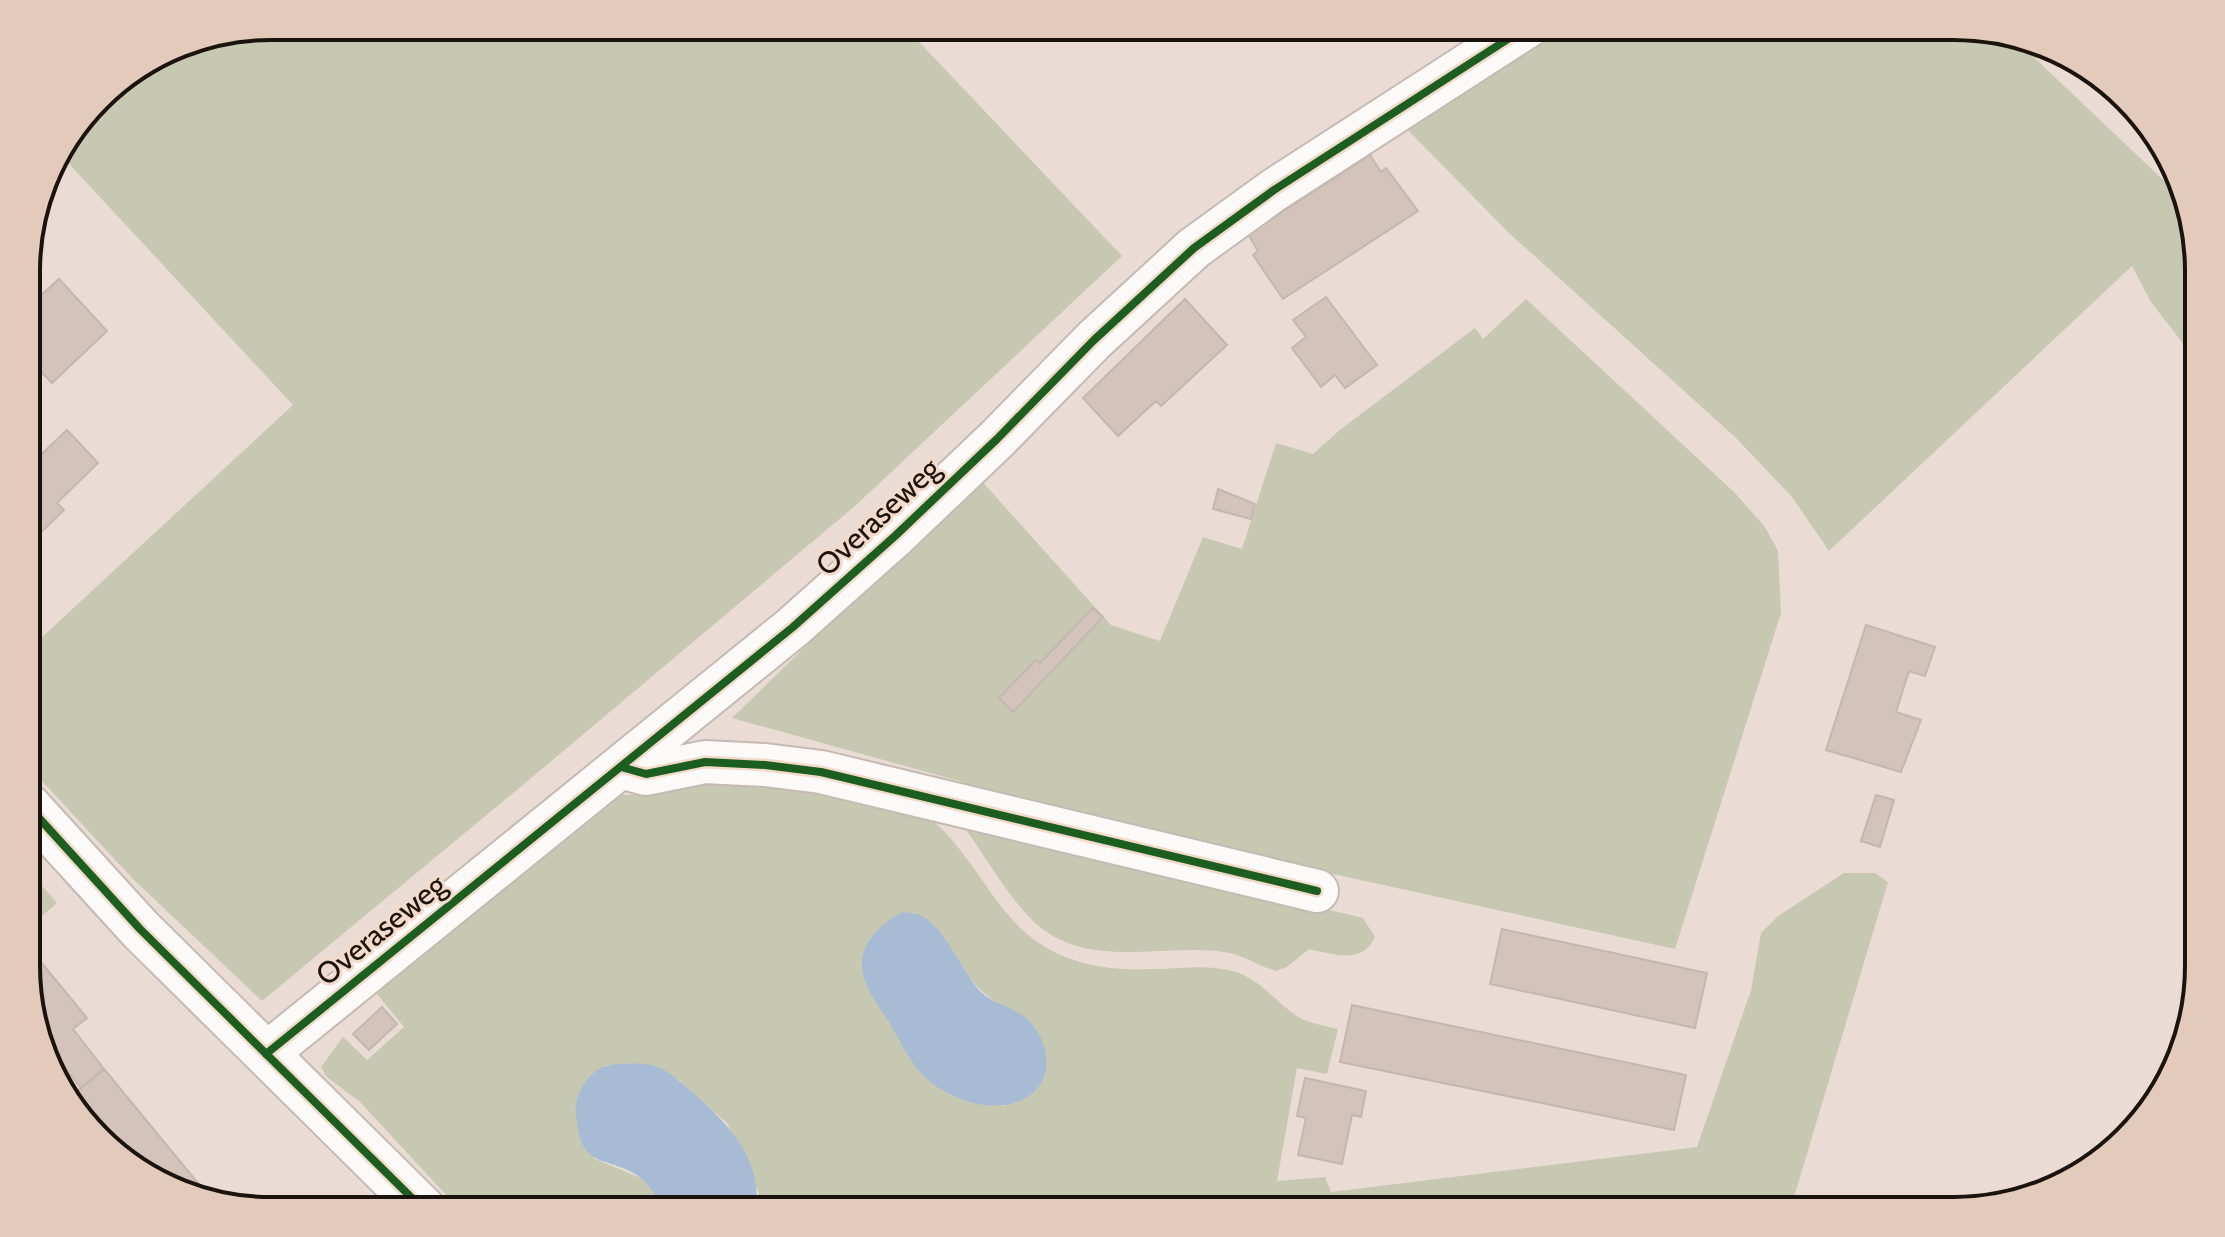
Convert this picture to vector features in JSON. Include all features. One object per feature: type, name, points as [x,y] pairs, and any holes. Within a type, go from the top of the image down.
[{"type":"street","name":"Overaseweg","points":[[266,1054],[793,627],[895,536],[997,439],[1094,340],[1194,248],[1274,190],[1506,40]]},
{"type":"street","points":[[621,767],[646,774],[705,762],[821,772],[1317,891]]},
{"type":"street","points":[[40,819],[140,929],[411,1197]]},
{"type":"green space","points":[[917,40],[1122,256],[855,506],[262,1001],[133,879],[40,779],[40,639],[293,405],[68,163],[97,119],[131,88],[156,71],[197,52],[241,42]]},
{"type":"green space","points":[[1530,40],[1954,40],[2013,48],[2031,54],[2167,184],[2181,226],[2185,256],[2185,346],[2151,302],[2132,266],[1829,551],[1792,497],[1735,437],[1508,232],[1403,125]]},
{"type":"green space","points":[[1526,299],[1735,493],[1765,527],[1778,551],[1781,613],[1675,949],[1150,834],[732,718],[979,478],[1111,625],[1160,641],[1203,537],[1242,549],[1276,443],[1313,454],[1341,429],[1475,328],[1483,339]]},
{"type":"green space","points":[[751,776],[922,813],[953,842],[1020,927],[1036,941],[1062,956],[1107,967],[1202,967],[1232,971],[1252,979],[1302,1019],[1338,1029],[1327,1074],[1297,1068],[1277,1181],[1325,1177],[1331,1192],[1697,1147],[1751,990],[1761,933],[1778,916],[1844,873],[1875,873],[1888,882],[1794,1197],[758,1197],[727,1123],[678,1080],[656,1066],[606,1065],[593,1158],[643,1179],[658,1197],[448,1197],[360,1102],[327,1077],[321,1067],[343,1037],[367,1060],[404,1027],[377,994],[615,795],[662,794],[699,784]],"holes":[[[937,929],[963,969],[992,999],[1022,1015],[1005,1106],[970,1102],[948,1094]]]},
{"type":"green space","points":[[959,820],[1363,918],[1375,937],[1370,946],[1355,954],[1337,955],[1309,949],[1287,967],[1276,971],[1224,952],[1123,952],[1074,945],[1052,935],[1031,919]]},
{"type":"green space","points":[[40,884],[57,903],[40,918]]},
{"type":"water","points":[[902,912],[918,914],[929,921],[980,991],[1032,1024],[1044,1047],[1046,1059],[1045,1072],[1034,1093],[1010,1104],[984,1105],[947,1093],[915,1066],[872,996],[862,968],[862,958],[874,934]]},
{"type":"water","points":[[646,1064],[660,1068],[679,1081],[717,1115],[740,1144],[754,1175],[757,1197],[657,1197],[641,1178],[630,1171],[591,1155],[580,1138],[577,1099],[583,1085],[605,1066]]},
{"type":"building","points":[[1370,155],[1381,172],[1386,168],[1418,211],[1283,299],[1253,255],[1258,251],[1248,234]]},
{"type":"building","points":[[59,279],[107,331],[52,383],[40,370],[40,296]]},
{"type":"building","points":[[1326,297],[1377,365],[1345,388],[1335,375],[1321,387],[1292,348],[1306,337],[1293,320]]},
{"type":"building","points":[[1185,299],[1227,345],[1161,406],[1156,401],[1118,436],[1083,398]]},
{"type":"building","points":[[67,430],[98,463],[57,503],[64,510],[40,533],[40,456]]},
{"type":"building","points":[[1218,489],[1255,504],[1251,519],[1213,509]]},
{"type":"building","points":[[1093,608],[1103,617],[1013,712],[999,698],[1036,660],[1040,663]]},
{"type":"building","points":[[1866,625],[1935,647],[1925,676],[1909,671],[1896,712],[1921,720],[1901,772],[1826,750]]},
{"type":"building","points":[[1876,795],[1894,800],[1880,847],[1861,841]]},
{"type":"building","points":[[1502,929],[1707,973],[1695,1028],[1490,984]]},
{"type":"building","points":[[40,963],[87,1018],[73,1029],[104,1069],[81,1088],[63,1065],[52,1040],[44,1011]]},
{"type":"building","points":[[1352,1005],[1686,1075],[1674,1130],[1340,1062]]},
{"type":"building","points":[[382,1007],[397,1024],[369,1050],[353,1034]]},
{"type":"building","points":[[104,1069],[199,1185],[156,1166],[131,1149],[97,1118],[77,1091]]},
{"type":"building","points":[[1305,1078],[1366,1091],[1361,1117],[1352,1115],[1342,1164],[1298,1155],[1306,1118],[1297,1116]]},
{"type":"cycle path","points":[[266,1054],[793,627],[895,536],[997,439],[1094,340],[1194,248],[1274,190],[1506,40]]},
{"type":"cycle path","points":[[621,767],[646,774],[705,762],[821,772],[1317,891]]},
{"type":"cycle path","points":[[40,819],[140,929],[411,1197]]}]
